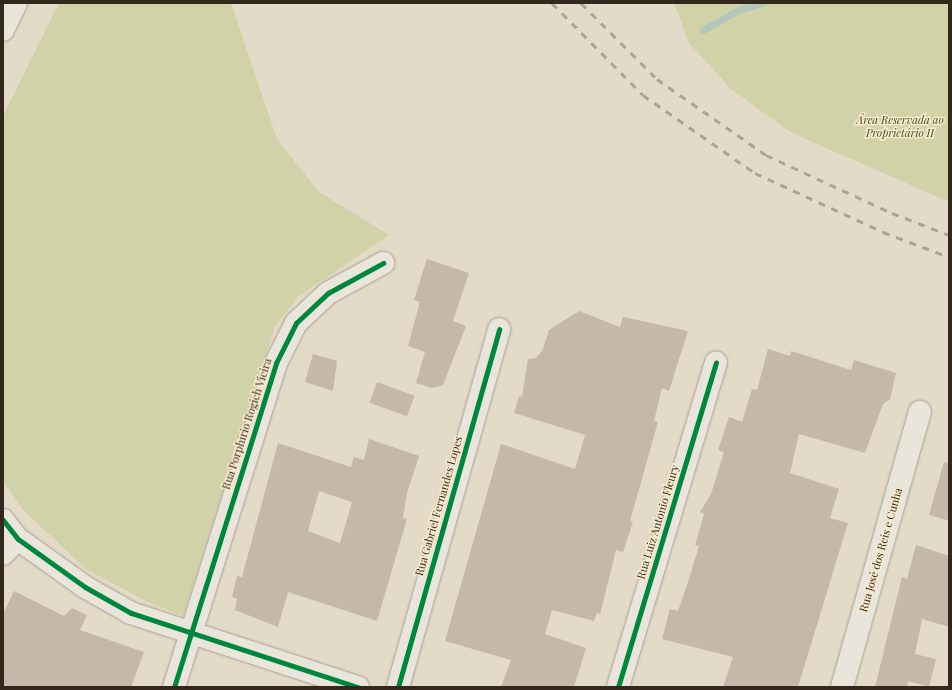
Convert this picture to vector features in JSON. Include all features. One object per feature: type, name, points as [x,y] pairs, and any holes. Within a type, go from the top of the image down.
[{"type":"street","points":[[3,30],[16,3]]},
{"type":"street","name":"Rua Porphírio Rogich Vieira","points":[[174,687],[276,363],[296,323],[328,293],[383,263]]},
{"type":"street","name":"Rua Gabriel Fernandes Lopes","points":[[398,687],[499,330]]},
{"type":"street","name":"Rua Luiz Antonio Fleury","points":[[618,687],[716,362]]},
{"type":"street","name":"Rua José dos Reis e Cunha","points":[[842,687],[920,412]]},
{"type":"street","points":[[3,520],[10,547],[85,587],[131,614],[358,687]]},
{"type":"green space","points":[[59,3],[231,3],[277,139],[319,192],[389,235],[299,296],[275,326],[183,616],[148,602],[86,569],[22,509],[3,480],[3,116]]},
{"type":"green space","name":"Área Reservada ao Proprietário II","points":[[674,3],[949,3],[949,202],[790,132],[731,89],[689,43]]},
{"type":"building","points":[[427,259],[469,273],[453,321],[466,326],[443,385],[432,388],[416,383],[425,352],[408,346],[420,302],[414,300]]},
{"type":"building","points":[[579,311],[620,327],[623,317],[688,331],[669,391],[662,388],[654,421],[658,422],[630,521],[633,522],[623,552],[616,550],[600,614],[597,613],[594,621],[552,610],[545,634],[586,648],[574,687],[501,687],[511,660],[445,641],[501,444],[575,469],[585,435],[514,413],[519,396],[522,397],[528,359],[536,358],[542,351],[549,330]]},
{"type":"building","points":[[768,349],[790,356],[791,351],[851,370],[854,360],[896,373],[890,399],[883,404],[865,453],[799,434],[790,473],[839,489],[830,518],[848,523],[798,687],[723,687],[733,657],[662,639],[670,609],[678,611],[699,546],[695,545],[704,514],[700,512],[711,494],[724,452],[718,450],[729,417],[742,422],[752,389],[757,390]]},
{"type":"building","points":[[313,354],[337,361],[333,391],[305,382]]},
{"type":"building","points":[[377,382],[415,396],[407,416],[369,403]]},
{"type":"building","points":[[369,439],[419,456],[407,493],[403,518],[407,519],[377,621],[288,592],[278,627],[235,610],[237,599],[232,597],[237,576],[242,577],[278,443],[351,467],[354,457],[364,460]],"holes":[[[319,491],[352,502],[340,543],[308,531]]]},
{"type":"building","points":[[944,462],[949,463],[949,521],[929,515]]},
{"type":"building","points":[[916,545],[949,556],[949,627],[922,619],[915,654],[936,659],[929,687],[908,681],[907,687],[875,687],[902,577],[907,579]]},
{"type":"building","points":[[14,591],[64,616],[72,608],[87,615],[80,630],[144,652],[131,687],[3,687],[3,614]]},
{"type":"waterway","points":[[703,30],[738,10],[763,3]]},
{"type":"railway","points":[[552,3],[643,95],[755,173],[883,232],[949,257]]},
{"type":"railway","points":[[581,3],[657,79],[766,155],[892,213],[949,235]]},
{"type":"cycle path","points":[[174,687],[276,363],[296,323],[328,293],[383,263]]},
{"type":"cycle path","points":[[398,687],[499,329]]},
{"type":"cycle path","points":[[618,687],[716,362]]},
{"type":"cycle path","points":[[3,520],[18,539],[85,587],[131,613],[358,687]]}]
